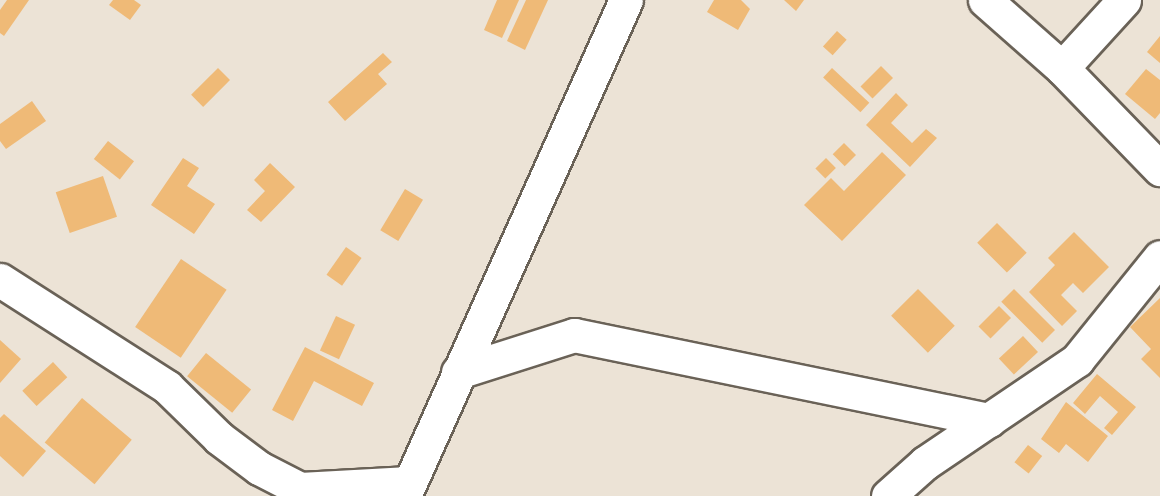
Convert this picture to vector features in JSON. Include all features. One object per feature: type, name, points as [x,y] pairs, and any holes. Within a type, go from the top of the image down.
[{"type":"street","points":[[0,280],[167,387],[219,438],[259,468],[290,484],[300,489],[407,490],[626,0]]},
{"type":"street","points":[[985,0],[1062,68],[1160,169]]},
{"type":"street","points":[[1062,68],[1124,0]]},
{"type":"street","points":[[888,496],[925,463],[1077,360],[1160,257]]},
{"type":"street","points":[[458,372],[574,335],[989,420]]},
{"type":"building","points":[[7,0],[29,0],[4,36],[0,33],[0,10]]},
{"type":"building","points":[[113,0],[134,0],[141,5],[130,20],[109,5]]},
{"type":"building","points":[[497,0],[519,0],[502,38],[484,30]]},
{"type":"building","points":[[526,0],[548,0],[525,50],[507,41]]},
{"type":"building","points":[[714,0],[741,0],[750,9],[738,30],[707,12]]},
{"type":"building","points":[[784,0],[804,0],[796,11]]},
{"type":"building","points":[[837,31],[847,40],[833,55],[823,47]]},
{"type":"building","points":[[1160,36],[1160,63],[1147,52]]},
{"type":"building","points":[[383,53],[392,62],[378,74],[387,84],[345,121],[328,102]]},
{"type":"building","points":[[881,66],[893,78],[873,99],[860,87]]},
{"type":"building","points":[[218,68],[230,80],[203,107],[191,95]]},
{"type":"building","points":[[832,68],[869,103],[860,112],[823,78]]},
{"type":"building","points":[[1146,69],[1160,80],[1160,113],[1155,119],[1125,94]]},
{"type":"building","points":[[896,93],[908,105],[891,123],[912,143],[926,129],[937,138],[910,167],[866,125]]},
{"type":"building","points":[[32,101],[46,121],[6,149],[0,141],[0,124]]},
{"type":"building","points":[[108,141],[134,161],[120,179],[94,159]]},
{"type":"building","points":[[844,143],[856,155],[845,166],[833,154]]},
{"type":"building","points":[[882,152],[906,175],[842,241],[804,205],[831,178],[844,191]]},
{"type":"building","points":[[183,158],[199,168],[187,186],[215,204],[194,234],[151,205]]},
{"type":"building","points":[[826,158],[836,168],[825,179],[815,169]]},
{"type":"building","points":[[270,163],[295,187],[261,222],[247,210],[265,191],[254,180]]},
{"type":"building","points":[[103,176],[117,217],[70,233],[56,192]]},
{"type":"building","points":[[405,189],[423,200],[398,241],[380,230]]},
{"type":"building","points":[[997,223],[1027,253],[1007,272],[977,243]]},
{"type":"building","points":[[1074,232],[1109,267],[1083,293],[1073,283],[1061,295],[1077,311],[1062,326],[1029,292],[1055,265],[1048,258]]},
{"type":"building","points":[[346,247],[362,258],[342,286],[326,275]]},
{"type":"building","points":[[181,259],[227,290],[181,358],[135,327]]},
{"type":"building","points":[[918,289],[955,326],[928,353],[891,316]]},
{"type":"building","points":[[1014,289],[1055,330],[1042,343],[1001,302]]},
{"type":"building","points":[[1160,298],[1160,378],[1141,359],[1151,349],[1130,327]]},
{"type":"building","points":[[999,306],[1011,318],[991,339],[978,327]]},
{"type":"building","points":[[336,316],[355,325],[339,359],[320,350]]},
{"type":"building","points":[[1023,336],[1038,352],[1014,375],[999,359]]},
{"type":"building","points":[[0,340],[21,359],[0,383]]},
{"type":"building","points":[[305,347],[374,383],[362,406],[314,381],[293,421],[272,410]]},
{"type":"building","points":[[206,353],[251,390],[232,413],[187,376]]},
{"type":"building","points":[[53,362],[67,377],[37,406],[22,391]]},
{"type":"building","points":[[1097,374],[1136,407],[1112,435],[1104,428],[1118,412],[1100,396],[1085,414],[1073,403]]},
{"type":"building","points":[[82,398],[132,440],[95,484],[45,442]]},
{"type":"building","points":[[1066,402],[1108,436],[1088,462],[1066,444],[1059,453],[1041,439]]},
{"type":"building","points":[[4,414],[46,451],[23,477],[0,456],[0,418]]},
{"type":"building","points":[[1028,445],[1042,456],[1029,473],[1014,462]]}]
